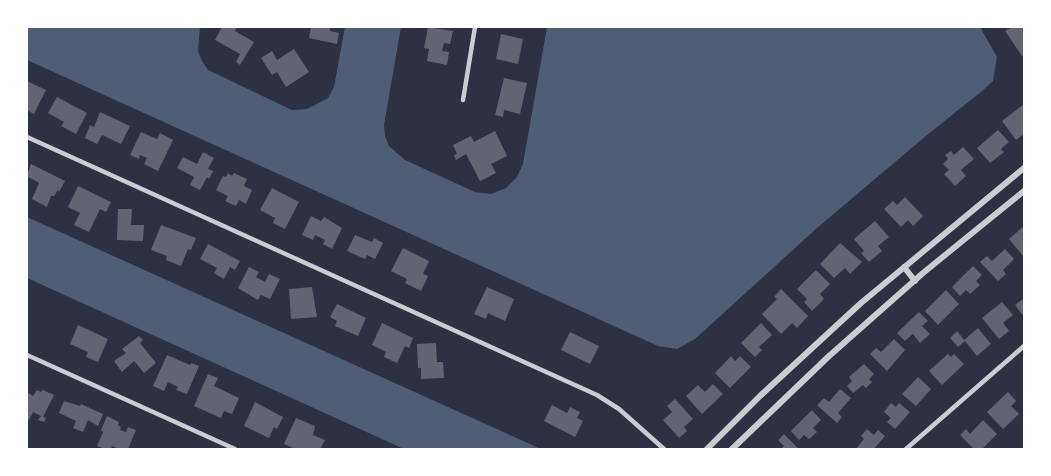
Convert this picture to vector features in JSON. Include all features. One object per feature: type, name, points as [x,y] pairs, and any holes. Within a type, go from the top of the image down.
[{"type":"street","points":[[463,100],[475,27]]},
{"type":"street","points":[[27,136],[597,395],[619,409],[664,449]]},
{"type":"street","points":[[706,449],[760,396],[904,267],[1024,168]]},
{"type":"street","points":[[732,449],[828,357],[1024,191]]},
{"type":"street","points":[[904,267],[915,281]]},
{"type":"street","points":[[906,449],[1024,346]]},
{"type":"street","points":[[27,355],[235,449]]},
{"type":"water","points":[[27,27],[200,27],[198,51],[208,70],[292,110],[307,109],[328,98],[334,87],[345,27],[401,27],[384,125],[389,146],[405,160],[475,192],[491,194],[506,188],[517,177],[523,164],[547,27],[980,27],[997,57],[993,81],[817,228],[695,339],[677,349],[658,346],[27,60]]},
{"type":"water","points":[[27,217],[541,449],[404,449],[27,278]]},
{"type":"building","points":[[222,27],[237,27],[235,31],[254,42],[240,65],[236,62],[240,54],[215,40]]},
{"type":"building","points":[[311,27],[330,27],[330,31],[339,33],[337,44],[309,38]]},
{"type":"building","points":[[428,27],[453,31],[450,44],[444,43],[442,51],[449,52],[447,65],[427,61],[429,49],[424,48]]},
{"type":"building","points":[[1012,27],[1024,27],[1024,55],[1022,56],[1005,31]]},
{"type":"building","points":[[501,34],[523,39],[518,64],[496,59]]},
{"type":"building","points":[[294,49],[309,72],[286,87],[277,72],[272,75],[261,58],[272,51],[277,60]]},
{"type":"building","points":[[504,78],[527,83],[520,114],[504,110],[503,117],[495,115]]},
{"type":"building","points":[[27,81],[46,90],[34,114],[27,110]]},
{"type":"building","points":[[57,97],[87,113],[76,134],[61,126],[64,122],[48,113]]},
{"type":"building","points":[[1024,104],[1024,134],[1016,140],[1002,121]]},
{"type":"building","points":[[100,112],[130,126],[121,144],[102,135],[97,144],[85,138],[90,125],[94,127]]},
{"type":"building","points":[[998,130],[1009,142],[1001,149],[1004,152],[990,163],[977,148]]},
{"type":"building","points":[[495,131],[507,156],[491,164],[496,173],[480,181],[466,154],[456,160],[454,155],[457,154],[453,145],[471,136],[474,142]]},
{"type":"building","points":[[141,132],[157,139],[160,133],[173,140],[158,171],[144,164],[147,158],[140,155],[139,159],[130,155]]},
{"type":"building","points":[[963,147],[974,159],[961,170],[966,176],[955,186],[944,174],[949,170],[943,164],[948,159],[945,155],[951,151],[954,155]]},
{"type":"building","points":[[203,152],[214,158],[208,169],[213,171],[200,190],[190,185],[194,177],[177,168],[183,157],[197,164]]},
{"type":"building","points":[[31,164],[65,181],[59,192],[58,190],[54,196],[51,196],[47,207],[32,199],[39,183],[27,176]]},
{"type":"building","points":[[228,173],[232,176],[234,173],[247,179],[244,186],[252,190],[246,204],[239,200],[236,206],[225,201],[228,196],[216,190],[223,176],[226,177]]},
{"type":"building","points":[[78,186],[111,202],[106,212],[100,209],[89,232],[74,225],[80,213],[68,207]]},
{"type":"building","points":[[272,188],[299,202],[285,229],[273,223],[275,218],[260,210]]},
{"type":"building","points":[[905,197],[923,216],[913,226],[908,220],[901,227],[884,209],[893,201],[897,205]]},
{"type":"building","points":[[118,209],[132,209],[131,225],[144,225],[143,241],[117,240]]},
{"type":"building","points":[[311,216],[321,221],[324,217],[342,228],[332,249],[323,244],[325,240],[315,235],[313,240],[302,235]]},
{"type":"building","points":[[875,221],[889,237],[878,246],[882,251],[869,262],[861,253],[864,251],[854,239]]},
{"type":"building","points":[[161,225],[196,238],[191,250],[188,249],[181,266],[166,260],[167,256],[151,250]]},
{"type":"building","points":[[1024,226],[1024,257],[1009,239]]},
{"type":"building","points":[[355,235],[372,242],[374,238],[383,243],[375,259],[367,255],[365,259],[347,251]]},
{"type":"building","points":[[840,243],[862,262],[850,274],[845,268],[834,278],[820,264]]},
{"type":"building","points":[[208,244],[240,261],[235,270],[230,267],[224,279],[214,273],[217,268],[200,259]]},
{"type":"building","points":[[403,248],[429,261],[423,274],[428,276],[421,291],[405,283],[407,279],[391,271]]},
{"type":"building","points":[[1005,249],[1014,259],[1003,270],[1006,274],[998,281],[980,262],[987,256],[992,261]]},
{"type":"building","points":[[973,266],[982,275],[976,281],[980,285],[970,294],[966,290],[960,296],[952,287]]},
{"type":"building","points":[[249,267],[259,272],[256,277],[265,282],[269,274],[280,279],[270,299],[261,295],[258,300],[238,288]]},
{"type":"building","points":[[816,270],[830,284],[820,294],[824,299],[812,311],[804,302],[807,299],[797,289]]},
{"type":"building","points":[[312,287],[317,317],[291,319],[289,289]]},
{"type":"building","points":[[487,287],[514,299],[505,321],[488,313],[486,319],[474,314]]},
{"type":"building","points":[[781,289],[808,316],[797,328],[792,323],[781,334],[762,314],[777,299],[774,297]]},
{"type":"building","points":[[946,290],[959,304],[938,325],[925,311]]},
{"type":"building","points":[[1024,298],[1024,317],[1015,305]]},
{"type":"building","points":[[1002,302],[1013,315],[1003,323],[1009,331],[999,339],[982,318]]},
{"type":"building","points":[[337,304],[366,318],[358,336],[335,326],[337,321],[330,317]]},
{"type":"building","points":[[919,312],[928,321],[922,326],[930,334],[920,343],[913,334],[905,341],[897,333]]},
{"type":"building","points":[[382,323],[413,338],[409,348],[405,346],[397,363],[384,357],[386,352],[372,345]]},
{"type":"building","points":[[761,323],[772,335],[759,347],[762,350],[755,357],[741,343]]},
{"type":"building","points":[[78,325],[108,339],[98,362],[86,357],[88,352],[70,344]]},
{"type":"building","points":[[978,328],[991,344],[977,356],[965,341],[958,347],[950,338],[957,331],[964,340]]},
{"type":"building","points":[[570,332],[599,346],[590,364],[561,350]]},
{"type":"building","points":[[139,336],[143,340],[140,343],[156,363],[144,373],[134,361],[122,372],[114,361],[126,353],[122,349]]},
{"type":"building","points":[[894,339],[905,350],[887,371],[870,354],[876,348],[881,352]]},
{"type":"building","points":[[436,343],[437,362],[443,362],[444,378],[421,379],[417,344]]},
{"type":"building","points":[[948,354],[951,357],[954,354],[964,364],[942,385],[929,371]]},
{"type":"building","points":[[167,355],[190,365],[191,363],[199,366],[187,394],[176,390],[178,387],[168,382],[164,391],[153,386]]},
{"type":"building","points":[[731,356],[735,361],[740,356],[751,367],[730,388],[715,373]]},
{"type":"building","points":[[864,364],[874,374],[869,379],[872,382],[866,388],[863,385],[853,393],[847,386],[852,381],[849,377]]},
{"type":"building","points":[[208,374],[218,378],[214,386],[239,398],[232,414],[224,411],[221,418],[194,406]]},
{"type":"building","points":[[918,377],[931,389],[916,406],[902,394]]},
{"type":"building","points":[[713,384],[723,394],[702,414],[686,396],[698,385],[705,392]]},
{"type":"building","points":[[840,389],[851,398],[838,413],[842,417],[837,423],[817,405],[824,398],[829,402]]},
{"type":"building","points":[[37,390],[54,395],[43,417],[46,418],[44,422],[38,420],[41,416],[33,412],[27,420],[27,392],[33,396]]},
{"type":"building","points":[[1008,392],[1016,401],[1011,406],[1019,414],[1003,429],[987,412]]},
{"type":"building","points":[[675,399],[693,419],[684,427],[687,431],[679,438],[663,420],[672,412],[667,406]]},
{"type":"building","points":[[64,401],[80,406],[81,404],[103,414],[98,426],[88,420],[83,432],[73,428],[76,421],[59,413]]},
{"type":"building","points":[[255,402],[283,417],[277,429],[274,427],[269,438],[244,426]]},
{"type":"building","points":[[891,403],[896,407],[899,403],[910,412],[895,429],[887,422],[891,418],[884,412]]},
{"type":"building","points":[[552,405],[567,413],[570,407],[580,412],[577,418],[583,421],[575,437],[544,421]]},
{"type":"building","points":[[812,410],[821,420],[813,428],[817,432],[809,439],[804,435],[799,440],[791,431]]},
{"type":"building","points":[[107,416],[119,422],[120,430],[126,432],[128,427],[136,430],[128,449],[112,446],[111,449],[105,449],[97,446]]},
{"type":"building","points":[[296,418],[315,426],[313,435],[325,440],[320,449],[295,449],[284,444]]},
{"type":"building","points":[[983,420],[997,434],[982,449],[974,449],[960,435],[966,429],[970,434]]},
{"type":"building","points":[[867,429],[874,435],[878,430],[885,436],[874,449],[856,449],[864,439],[861,436]]},
{"type":"building","points":[[784,434],[799,449],[781,449],[784,446],[778,440]]}]
